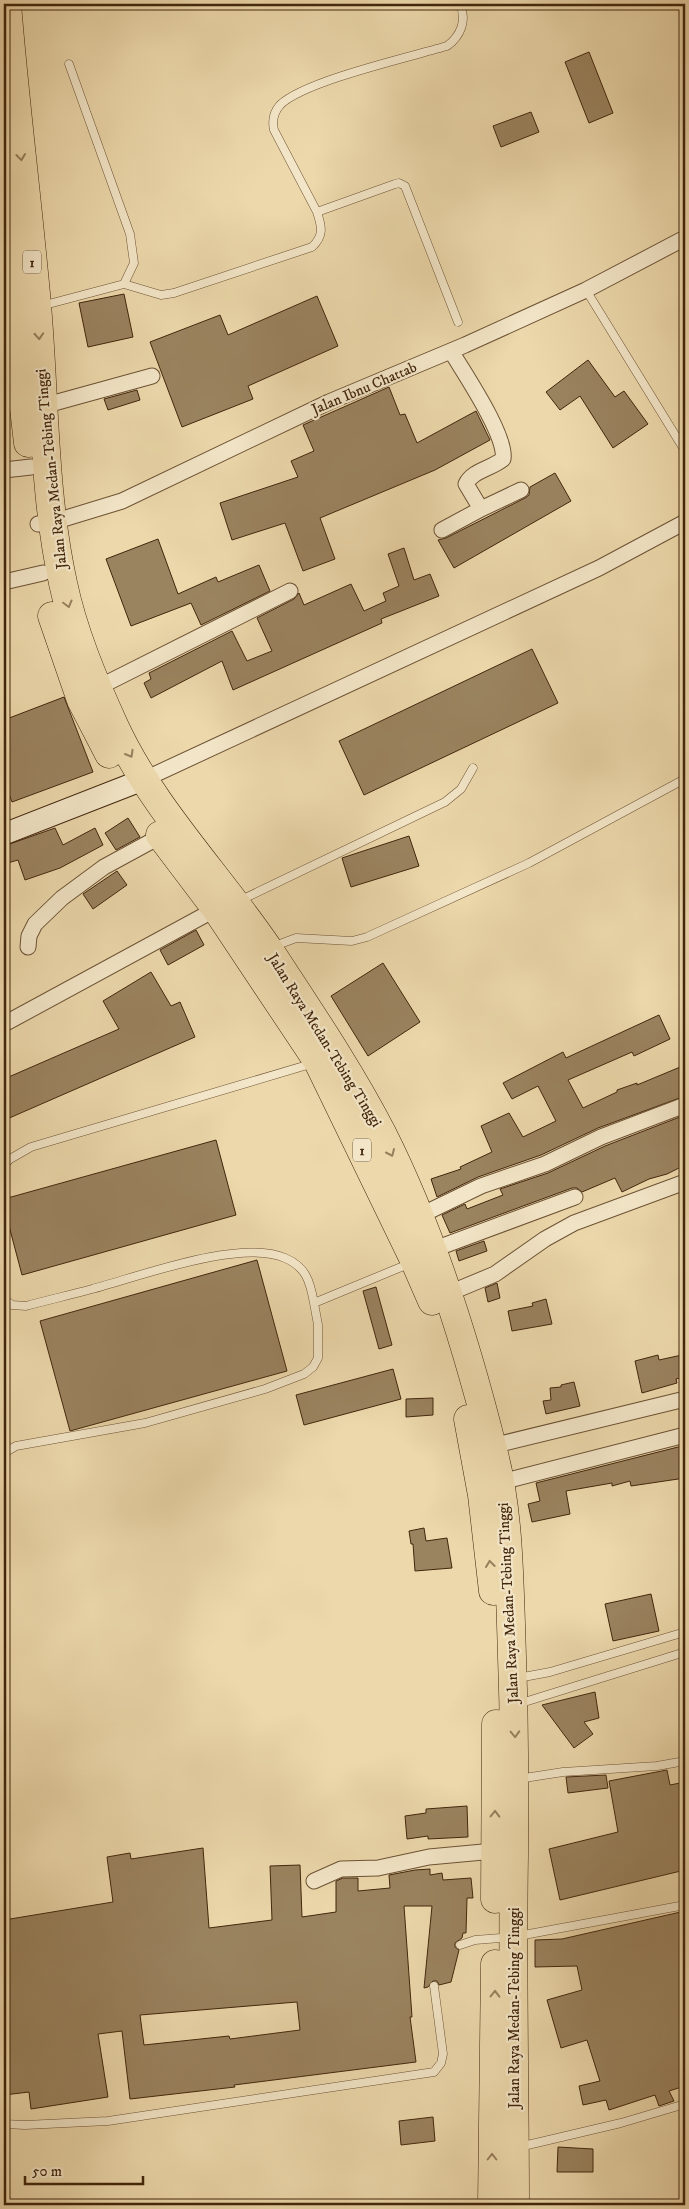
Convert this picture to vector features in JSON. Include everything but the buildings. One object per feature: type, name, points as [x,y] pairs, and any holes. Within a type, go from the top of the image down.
[{"type":"highway","name":"Jalan Raya Medan-Tebing Tinggi","points":[[8,4],[16,108],[37,307],[43,406],[46,523],[43,572],[51,613],[81,700],[136,782],[169,816],[225,906],[318,1062],[424,1256],[447,1294],[501,1482],[507,1530],[516,1779],[504,1938],[492,2205]]},
{"type":"highway","name":"Jalan Raya Medan-Tebing Tinggi","points":[[4,162],[13,348],[31,467],[75,629],[136,782],[161,836],[225,906],[268,948],[345,1068],[382,1133],[419,1216],[424,1256],[435,1308],[467,1413],[482,1495],[493,1587],[496,1731],[494,1851],[504,1938],[515,2148],[515,2205]]},
{"type":"street","name":"Jalan Ibnu Chattab","points":[[46,523],[122,500],[320,406],[451,351],[586,290],[685,238]]},
{"type":"street","points":[[451,351],[496,428],[504,454],[504,459],[496,465],[473,474],[466,484],[481,509]]},
{"type":"street","points":[[43,406],[152,376]]},
{"type":"street","points":[[4,470],[31,467]]},
{"type":"street","points":[[442,530],[521,490]]},
{"type":"street","points":[[4,834],[136,782],[599,568],[685,522]]},
{"type":"street","points":[[4,582],[43,572]]},
{"type":"street","points":[[98,687],[290,591]]},
{"type":"street","points":[[28,947],[29,936],[35,924],[62,898],[104,867],[161,836]]},
{"type":"street","points":[[4,1024],[225,906]]},
{"type":"street","points":[[419,1216],[481,1186],[545,1164],[601,1137],[685,1105]]},
{"type":"street","points":[[447,1294],[495,1274],[545,1239],[574,1223],[685,1182]]},
{"type":"street","points":[[424,1256],[575,1197]]},
{"type":"street","points":[[492,1446],[685,1399]]},
{"type":"street","points":[[501,1482],[685,1435]]},
{"type":"street","points":[[314,1881],[341,1869],[378,1868],[429,1856],[494,1851]]},
{"type":"lane","points":[[37,307],[124,284],[161,295],[174,293],[312,247],[321,236],[322,227],[317,212],[274,130],[272,122],[279,106],[286,100],[320,84],[447,46],[455,40],[463,23],[460,4]]},
{"type":"lane","points":[[69,64],[130,234],[134,263],[124,284]]},
{"type":"lane","points":[[317,212],[395,184],[405,186],[458,322]]},
{"type":"lane","points":[[586,290],[685,451]]},
{"type":"lane","points":[[225,906],[445,802],[461,789],[473,768]]},
{"type":"lane","points":[[268,948],[296,938],[352,941],[367,937],[529,863],[681,781]]},
{"type":"lane","points":[[4,1165],[10,1159],[31,1147],[318,1062]]},
{"type":"lane","points":[[4,1300],[12,1305],[26,1306],[182,1264],[229,1254],[264,1252],[285,1258],[309,1278],[318,1326],[318,1358],[313,1367],[304,1374],[265,1389],[144,1423],[16,1446],[4,1453]]},
{"type":"lane","points":[[314,1302],[424,1256]]},
{"type":"lane","points":[[514,1692],[550,1672],[685,1632]]},
{"type":"lane","points":[[514,1692],[685,1652]]},
{"type":"lane","points":[[516,1779],[563,1772],[656,1766],[685,1761]]},
{"type":"lane","points":[[460,1945],[475,1940],[504,1938],[685,1905]]},
{"type":"lane","points":[[4,2124],[25,2126],[108,2121],[434,2072],[441,2063],[442,2054],[434,1986]]},
{"type":"lane","points":[[515,2148],[621,2123],[685,2104]]}]
